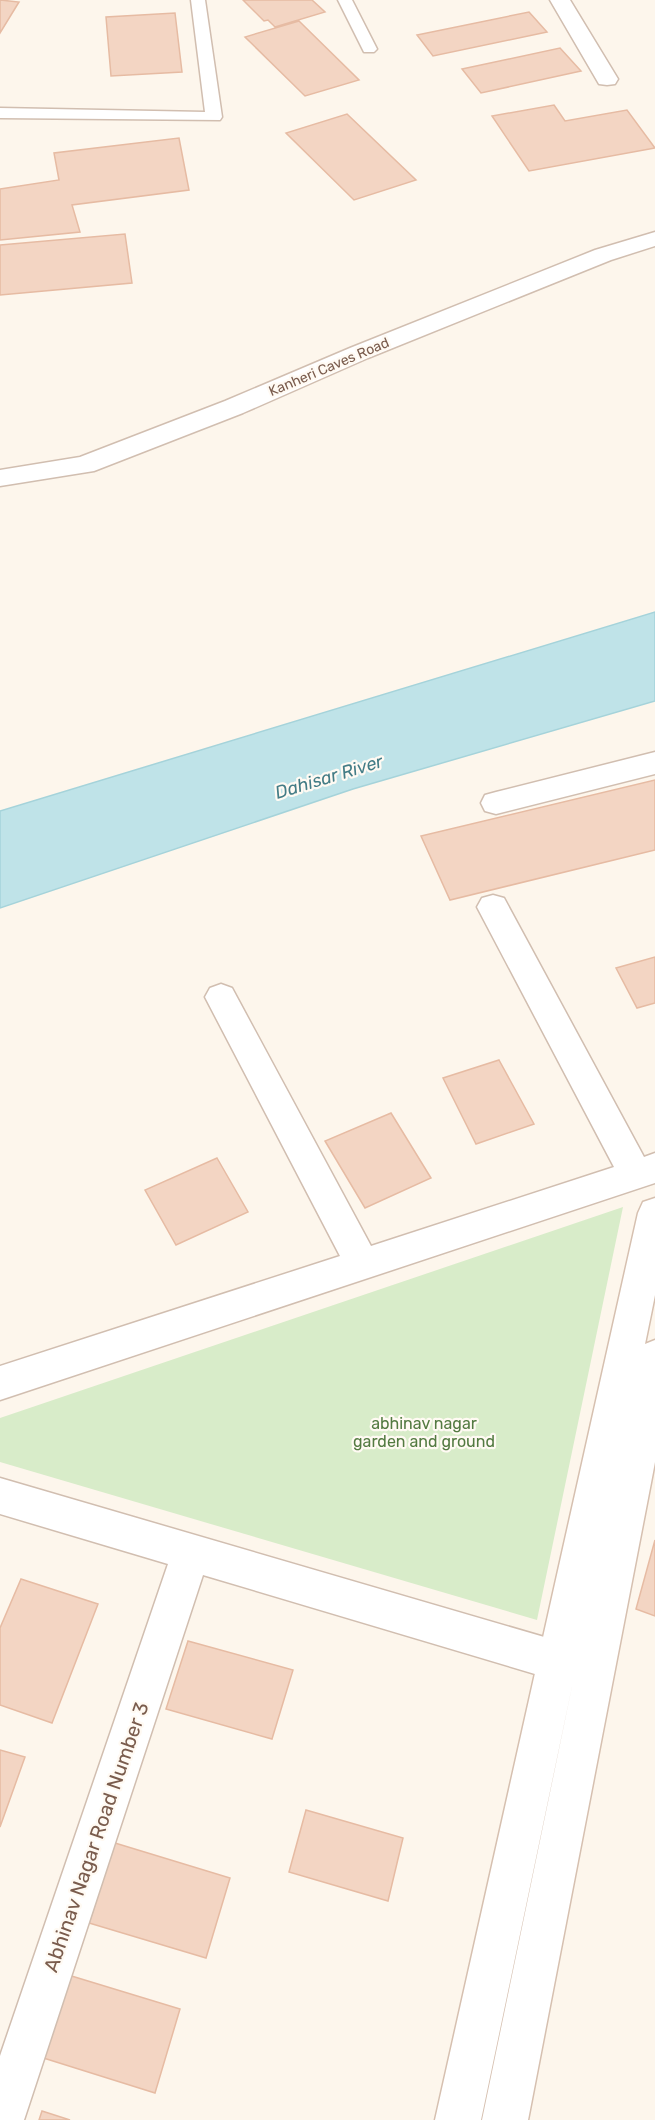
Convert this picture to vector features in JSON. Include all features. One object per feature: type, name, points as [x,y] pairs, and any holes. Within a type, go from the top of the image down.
[{"type":"street","points":[[560,0],[607,79]]},
{"type":"street","name":"Kanheri Caves Road","points":[[0,478],[86,465],[234,407],[592,259],[655,239]]},
{"type":"street","points":[[496,803],[655,763]]},
{"type":"street","points":[[0,1383],[645,1171],[493,907]]},
{"type":"street","points":[[221,997],[362,1264]]},
{"type":"street","points":[[505,2120],[528,2004],[577,1667],[655,1213]]},
{"type":"street","points":[[458,2120],[486,1992],[577,1667],[655,1357]]},
{"type":"street","points":[[0,1496],[577,1667]]},
{"type":"street","name":"Abhinav Nagar Road Number 3","points":[[1,2120],[191,1553]]},
{"type":"street","points":[[486,1992],[528,2004]]},
{"type":"lane","points":[[0,113],[214,117],[198,0]]},
{"type":"lane","points":[[345,0],[369,49]]},
{"type":"green space","name":"abhinav nagar garden and ground","points":[[623,1207],[537,1620],[0,1462],[0,1418]]},
{"type":"water","name":"Dahisar River","points":[[655,612],[655,701],[353,789],[0,908],[0,811]]},
{"type":"building","points":[[0,0],[19,2],[0,33]]},
{"type":"building","points":[[243,0],[312,0],[325,12],[275,27],[268,20],[264,21]]},
{"type":"building","points":[[529,12],[547,32],[433,56],[417,35]]},
{"type":"building","points":[[175,13],[182,72],[111,76],[106,17]]},
{"type":"building","points":[[299,21],[359,80],[305,96],[245,37]]},
{"type":"building","points":[[560,48],[581,71],[481,93],[462,69]]},
{"type":"building","points":[[554,105],[565,121],[627,110],[655,148],[529,171],[492,116]]},
{"type":"building","points":[[347,114],[416,180],[354,200],[286,133]]},
{"type":"building","points":[[179,138],[189,190],[72,205],[80,232],[0,240],[0,189],[59,180],[54,153]]},
{"type":"building","points":[[125,234],[132,283],[0,295],[0,245]]},
{"type":"building","points":[[655,780],[655,850],[450,900],[421,836]]},
{"type":"building","points":[[655,957],[655,1003],[637,1008],[616,968]]},
{"type":"building","points":[[499,1060],[534,1124],[476,1144],[443,1078]]},
{"type":"building","points":[[391,1113],[431,1178],[365,1208],[325,1141]]},
{"type":"building","points":[[217,1158],[248,1212],[176,1245],[145,1190]]},
{"type":"building","points":[[655,1540],[655,1616],[636,1609]]},
{"type":"building","points":[[21,1579],[98,1604],[52,1723],[0,1705],[0,1628]]},
{"type":"building","points":[[188,1641],[293,1670],[272,1739],[166,1709]]},
{"type":"building","points":[[0,1750],[25,1757],[0,1827]]},
{"type":"building","points":[[306,1810],[403,1838],[388,1901],[289,1872]]},
{"type":"building","points":[[115,1843],[230,1878],[206,1958],[89,1923]]},
{"type":"building","points":[[65,1974],[180,2009],[155,2093],[37,2056]]},
{"type":"building","points":[[42,2111],[70,2120],[39,2120]]}]
